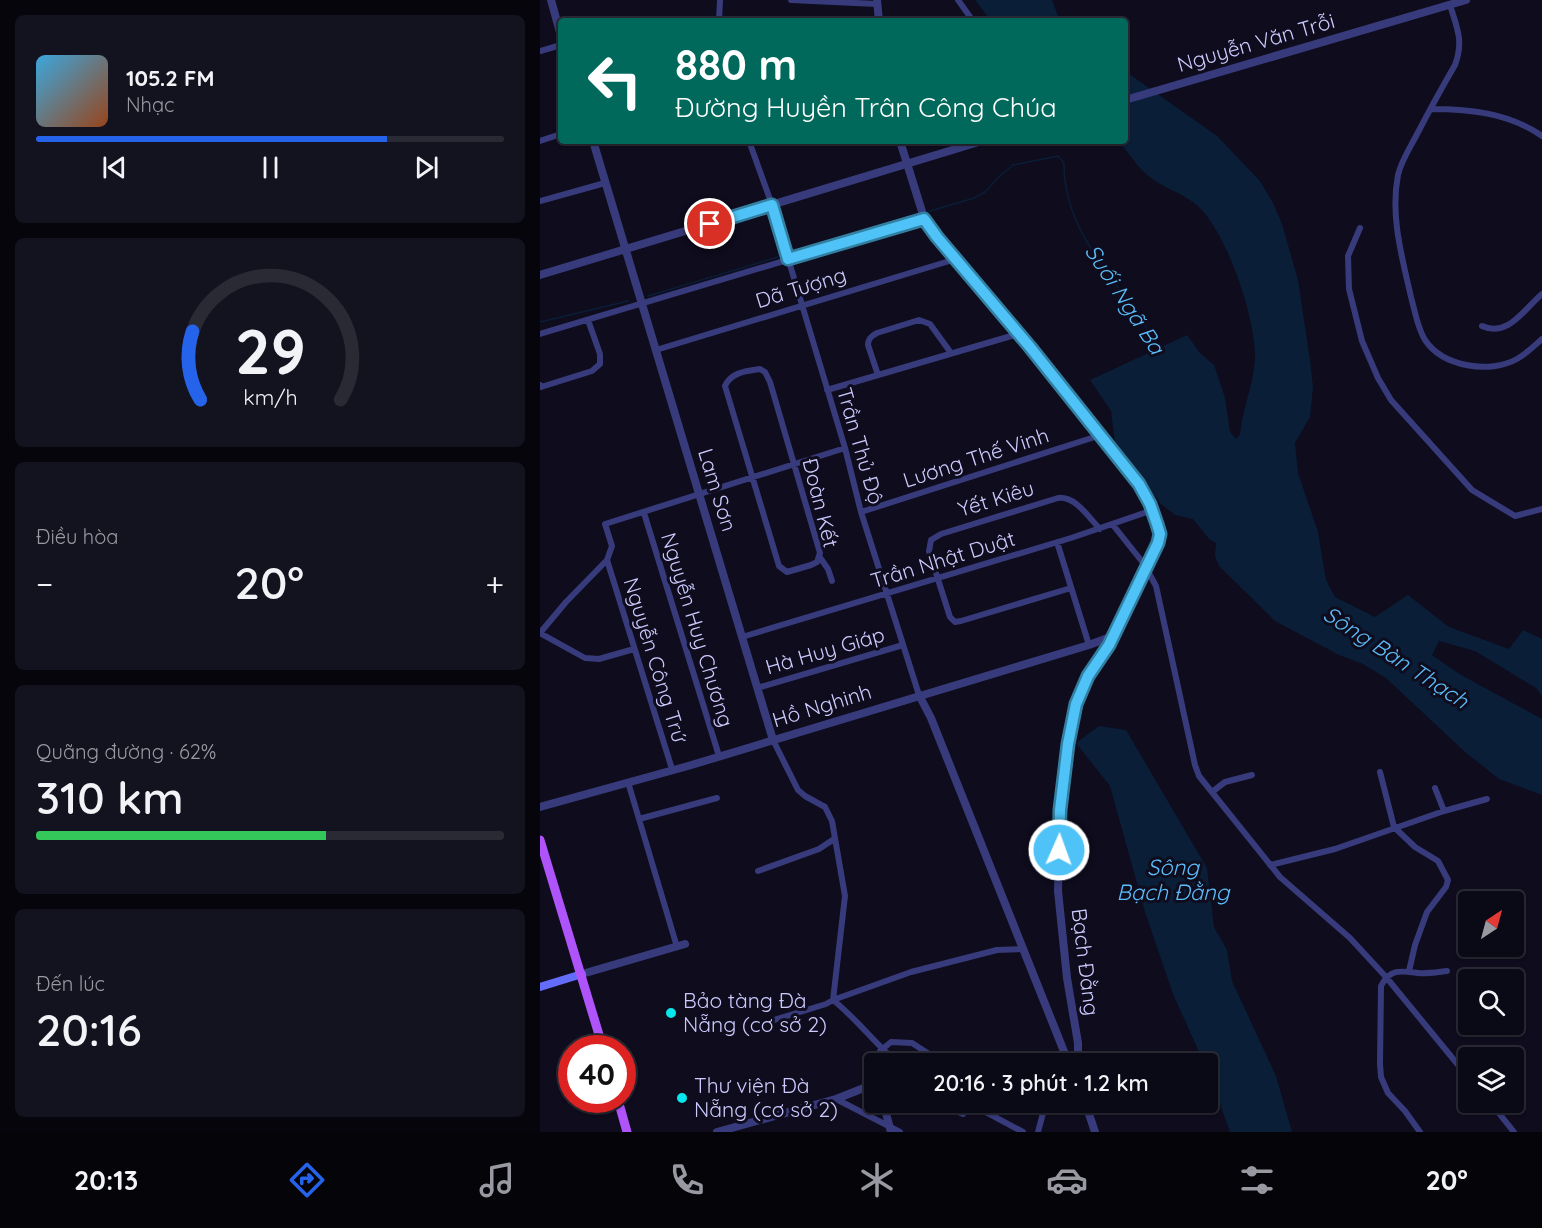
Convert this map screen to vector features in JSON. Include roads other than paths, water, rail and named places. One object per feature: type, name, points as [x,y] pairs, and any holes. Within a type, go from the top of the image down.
[{"type":"main road","points":[[540,840],[599,1035]]},
{"type":"main road","points":[[540,987],[582,974]]},
{"type":"main road","points":[[622,1113],[627,1132]]},
{"type":"street","points":[[551,0],[558,25]]},
{"type":"street","points":[[719,18],[720,0]]},
{"type":"street","points":[[791,0],[877,2],[879,18]]},
{"type":"street","points":[[958,0],[971,18]]},
{"type":"street","name":"Nguyễn Văn Trỗi","points":[[1128,99],[1466,0]]},
{"type":"street","points":[[1450,5],[1460,39],[1459,52],[1455,65],[1400,167],[1396,198],[1401,259],[1421,332],[1428,344],[1437,351],[1450,359],[1473,366],[1510,362],[1530,350],[1542,339]]},
{"type":"street","points":[[540,51],[558,46]]},
{"type":"street","points":[[1431,109],[1458,109],[1486,113],[1511,120],[1542,136]]},
{"type":"street","points":[[540,141],[558,135]]},
{"type":"street","name":"Lam Sơn","points":[[594,144],[772,740]]},
{"type":"street","name":"Trần Thủ Độ","points":[[750,144],[772,205],[845,448],[861,512],[920,695]]},
{"type":"street","name":"Bạch Đằng","points":[[901,144],[924,219],[1139,484],[1152,510],[1160,534],[1158,543],[1104,654],[1088,676],[1076,704],[1068,744],[1060,810],[1058,891],[1077,1053]]},
{"type":"street","points":[[540,275],[972,144]]},
{"type":"street","points":[[540,201],[605,183]]},
{"type":"street","points":[[540,334],[924,219]]},
{"type":"street","points":[[1360,228],[1348,256],[1349,289],[1368,357],[1391,400],[1479,496],[1515,516],[1542,509]]},
{"type":"street","name":"Dã Tượng","points":[[656,350],[956,259]]},
{"type":"street","points":[[1482,326],[1494,330],[1510,324],[1542,294]]},
{"type":"street","points":[[540,385],[541,387],[592,372],[600,364],[600,354],[588,320]]},
{"type":"street","points":[[878,375],[868,340],[877,333],[908,323],[919,320],[930,324],[951,352]]},
{"type":"street","points":[[828,390],[1018,334]]},
{"type":"street","name":"Đoàn Kết","points":[[760,369],[765,372],[770,382],[820,553],[817,562],[811,566],[787,572],[779,566],[754,477],[725,386],[733,375],[760,369]]},
{"type":"street","name":"Lương Thế Vinh","points":[[861,512],[1101,435]]},
{"type":"street","points":[[644,513],[845,448]]},
{"type":"street","name":"Yết Kiêu","points":[[938,578],[930,551],[931,540],[935,536],[1058,498],[1066,497],[1073,500],[1100,529]]},
{"type":"street","name":"Trần Nhật Duật","points":[[742,637],[1113,525],[1152,510]]},
{"type":"street","name":"Nguyễn Công Trứ","points":[[644,513],[605,524],[612,546],[607,560],[672,769]]},
{"type":"street","name":"Nguyễn Huy Chương","points":[[644,513],[719,756]]},
{"type":"street","points":[[1113,525],[1146,566],[1156,586],[1199,776],[1270,865],[1287,883],[1350,938],[1386,977],[1458,1065]]},
{"type":"street","points":[[1057,542],[1089,645]]},
{"type":"street","points":[[819,556],[828,569],[832,581]]},
{"type":"street","points":[[607,560],[566,602],[540,633],[585,658],[599,659],[634,649]]},
{"type":"street","points":[[938,578],[950,617],[956,621],[1071,588]]},
{"type":"street","name":"Hồ Nghinh","points":[[540,807],[719,756],[1113,636]]},
{"type":"street","name":"Hà Huy Giáp","points":[[757,688],[903,645]]},
{"type":"street","points":[[920,695],[1066,1053]]},
{"type":"street","points":[[772,740],[798,790],[828,810],[832,821],[845,896],[833,1000]]},
{"type":"street","points":[[1380,772],[1394,827],[1415,847],[1438,861],[1448,880],[1446,887],[1427,912],[1415,945],[1409,971]]},
{"type":"street","points":[[1212,792],[1225,782],[1252,776]]},
{"type":"street","points":[[582,974],[681,945],[628,782]]},
{"type":"street","points":[[1436,788],[1444,810]]},
{"type":"street","points":[[639,819],[717,798]]},
{"type":"street","points":[[1270,865],[1335,849],[1444,810],[1487,799]]},
{"type":"street","points":[[758,871],[819,849],[834,839]]},
{"type":"street","points":[[761,1024],[826,1004],[911,972],[997,950],[1023,949]]},
{"type":"street","points":[[1420,1132],[1388,1093],[1380,1071],[1381,990],[1386,977],[1398,971],[1422,973],[1447,971]]},
{"type":"street","points":[[833,1000],[887,1053]]},
{"type":"street","points":[[880,1053],[882,1048],[891,1042],[906,1042],[920,1047],[928,1053]]},
{"type":"street","points":[[717,1132],[836,1099],[864,1088]]},
{"type":"street","points":[[836,1099],[890,1130],[900,1132]]},
{"type":"street","points":[[886,1113],[890,1130]]},
{"type":"street","points":[[987,1113],[1021,1132]]},
{"type":"street","points":[[1038,1132],[1043,1113]]},
{"type":"street","points":[[1089,1113],[1095,1132]]},
{"type":"street","points":[[1499,1113],[1514,1132]]},
{"type":"water","points":[[975,0],[1052,0],[1060,18],[989,18]]},
{"type":"water","name":"Sông Bàn Thạch","points":[[1128,73],[1217,136],[1260,181],[1282,224],[1298,280],[1313,387],[1310,417],[1295,443],[1298,473],[1318,532],[1326,580],[1335,597],[1375,617],[1408,595],[1449,627],[1509,649],[1523,630],[1542,639],[1542,696],[1536,688],[1475,651],[1439,641],[1432,655],[1461,675],[1542,719],[1542,795],[1499,779],[1465,752],[1386,678],[1363,664],[1339,655],[1275,621],[1219,566],[1215,556],[1216,543],[1209,539],[1193,519],[1175,515],[1161,504],[1115,443],[1111,411],[1090,380],[1187,335],[1200,353],[1214,365],[1225,398],[1230,432],[1236,439],[1240,435],[1255,358],[1251,322],[1238,277],[1209,219],[1192,201],[1150,177],[1120,144],[1128,144]]},
{"type":"water","name":"Sông Bạch Đằng","points":[[1099,726],[1126,730],[1207,868],[1214,927],[1227,950],[1232,981],[1276,1076],[1292,1132],[1230,1132],[1218,1098],[1218,1053],[1200,1053],[1173,994],[1145,912],[1110,786],[1076,743]]},
{"type":"waterway","name":"Suối Ngã Ba","points":[[927,212],[974,198],[985,192],[1013,165],[1058,156],[1064,163],[1066,190],[1085,238],[1159,348]]},
{"type":"waterway","name":"Suối Ngã Ba","points":[[791,253],[913,216]]},
{"type":"waterway","name":"Suối Ngã Ba","points":[[648,296],[778,257]]},
{"type":"waterway","name":"Suối Ngã Ba","points":[[540,322],[628,301]]},
{"type":"place","name":"Bảo tàng Đà Nẵng (cơ sở 2)","points":[[671,1013]]},
{"type":"place","name":"Thư viện Đà Nẵng (cơ sở 2)","points":[[682,1098]]}]
